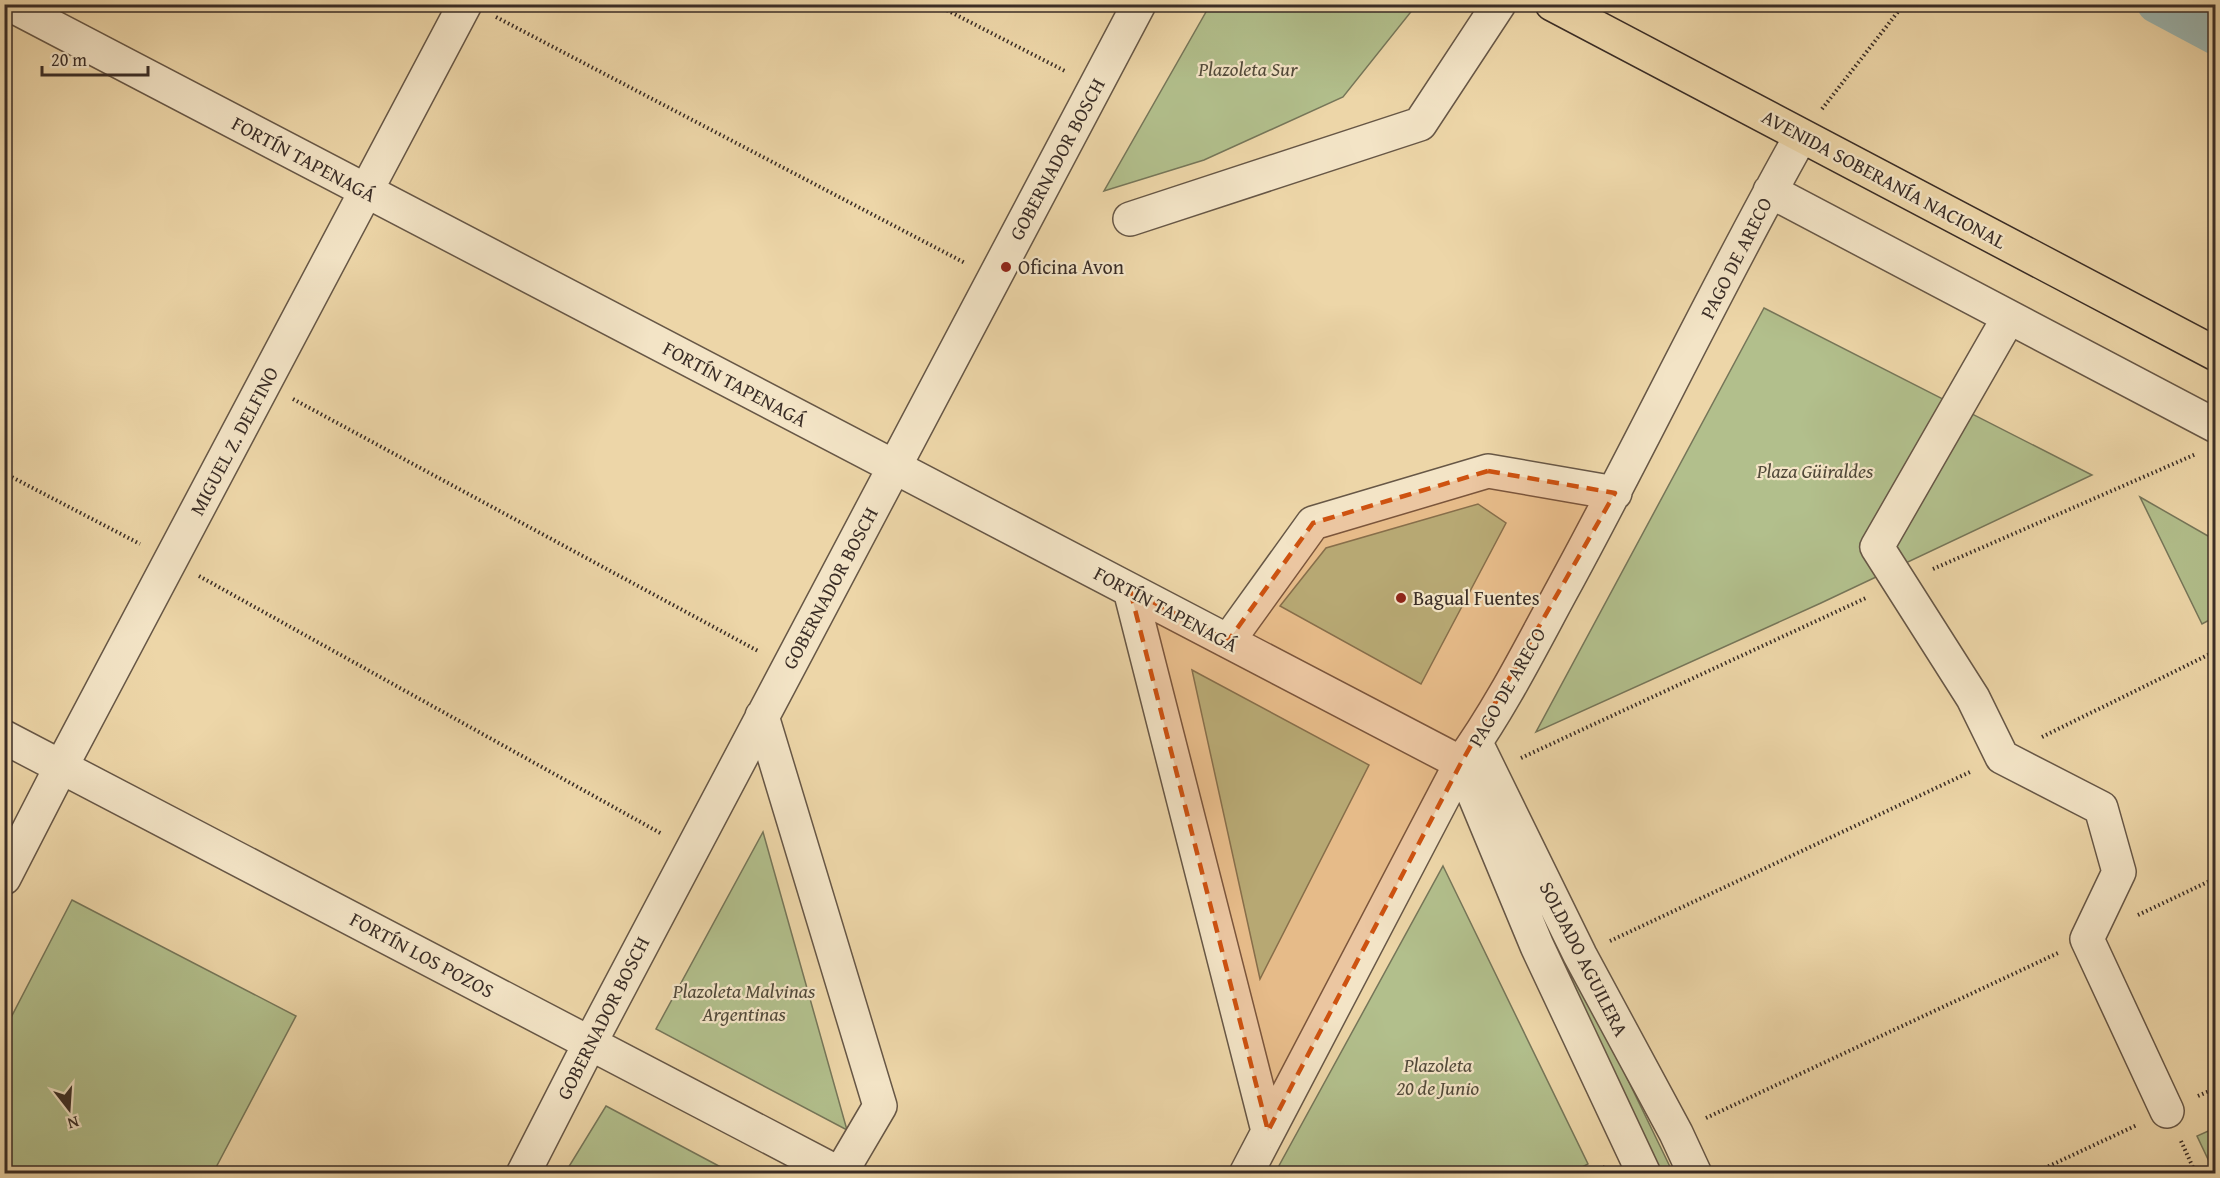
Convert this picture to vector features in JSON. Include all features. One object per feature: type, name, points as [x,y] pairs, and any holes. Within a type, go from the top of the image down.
[{"type":"main road","name":"AVENIDA SOBERANÍA NACIONAL","points":[[1552,4],[2216,354]]},
{"type":"street","name":"FORTÍN TAPENAGÁ","points":[[9,4],[1228,641],[1476,760]]},
{"type":"street","name":"GOBERNADOR BOSCH","points":[[524,1173],[762,716],[1139,4]]},
{"type":"street","points":[[1130,219],[1420,124],[1499,4]]},
{"type":"street","name":"MIGUEL Z. DELFINO","points":[[4,878],[366,191],[478,10]]},
{"type":"street","name":"PAGO DE ARECO","points":[[1246,1173],[1476,760],[1770,191],[1801,136]]},
{"type":"street","points":[[1770,191],[2009,317],[2210,438]]},
{"type":"street","points":[[2009,317],[1877,547],[1972,698],[2002,757],[2101,808],[2119,872],[2087,939],[2167,1111]]},
{"type":"street","points":[[1228,641],[1313,523],[1488,471],[1615,494]]},
{"type":"street","points":[[1130,590],[1269,1131]]},
{"type":"street","points":[[762,716],[880,1106],[840,1173]]},
{"type":"street","name":"FORTÍN LOS POZOS","points":[[4,737],[840,1173]]},
{"type":"street","name":"SOLDADO AGUILERA","points":[[1476,760],[1676,1132],[1695,1173]]},
{"type":"street","name":"SOLDADO AGUILERA","points":[[1476,760],[1537,946],[1639,1163]]},
{"type":"path","points":[[935,4],[1095,86]]},
{"type":"path","points":[[1801,136],[1904,4]]},
{"type":"path","points":[[478,10],[994,278]]},
{"type":"path","points":[[264,383],[788,667]]},
{"type":"path","points":[[1476,760],[1900,583],[2210,438]]},
{"type":"path","points":[[4,473],[171,560],[691,851]]},
{"type":"path","points":[[1580,955],[2002,757],[2216,651]]},
{"type":"path","points":[[1676,1132],[2216,878]]},
{"type":"path","points":[[2032,1173],[2216,1088]]},
{"type":"path","points":[[1592,1173],[1639,1163]]},
{"type":"highlighted area","points":[[1488,471],[1615,493],[1461,763],[1268,1131],[1130,590],[1228,641],[1313,523]]},
{"type":"green space","name":"Plazoleta Sur","points":[[1408,4],[1414,8],[1343,97],[1204,160],[1104,191],[1210,5]]},
{"type":"green space","name":"Plaza Güiraldes","points":[[1764,308],[2092,475],[1821,603],[1536,732]]},
{"type":"green space","points":[[2140,497],[2215,540],[2215,617],[2202,624]]},
{"type":"green space","points":[[1478,504],[1506,523],[1421,684],[1280,606],[1326,548]]},
{"type":"green space","points":[[1192,670],[1369,765],[1260,979]]},
{"type":"green space","name":"Plazoleta Malvinas Argentinas","points":[[763,832],[847,1130],[656,1029]]},
{"type":"green space","points":[[1519,855],[1673,1173],[1659,1173],[1509,857]]},
{"type":"green space","name":"Plazoleta 20 de Junio","points":[[1443,866],[1588,1164],[1569,1174],[1275,1173]]},
{"type":"green space","points":[[72,900],[296,1016],[213,1173],[5,1173],[5,1029]]},
{"type":"green space","points":[[606,1106],[732,1173],[565,1173]]},
{"type":"green space","points":[[2215,1128],[2216,1173],[2215,1174],[2197,1136]]},
{"type":"waterway","points":[[2156,4],[2216,36]]},
{"type":"place","name":"Oficina Avon","points":[[1006,267]]},
{"type":"place","name":"Bagual Fuentes","points":[[1401,598]]}]
